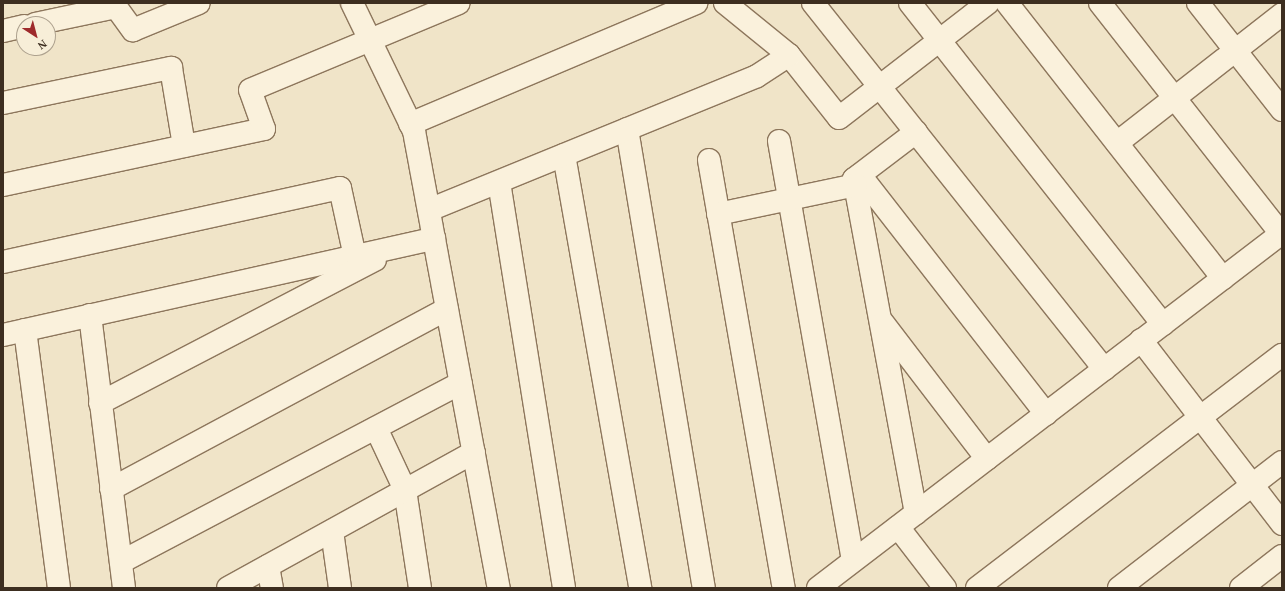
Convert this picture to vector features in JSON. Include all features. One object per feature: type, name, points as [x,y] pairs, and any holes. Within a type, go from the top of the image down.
[{"type":"street","points":[[56,20],[116,7],[133,30],[199,3]]},
{"type":"street","points":[[352,3],[410,124],[429,210],[499,588]]},
{"type":"street","points":[[3,185],[264,129],[250,90],[459,3]]},
{"type":"street","points":[[410,124],[697,3]]},
{"type":"street","points":[[725,3],[789,55],[839,118],[988,3]]},
{"type":"street","points":[[813,3],[1104,369]]},
{"type":"street","points":[[910,3],[1163,324]]},
{"type":"street","points":[[1007,3],[1223,278]]},
{"type":"street","points":[[818,588],[1281,233],[1100,3]]},
{"type":"street","points":[[1198,3],[1282,110]]},
{"type":"street","points":[[1117,143],[1282,14]]},
{"type":"street","points":[[3,31],[16,28]]},
{"type":"street","points":[[429,210],[757,76],[789,55]]},
{"type":"street","points":[[3,103],[171,68],[184,146]]},
{"type":"street","points":[[627,129],[704,588]]},
{"type":"street","points":[[718,214],[789,199],[858,180],[916,132]]},
{"type":"street","points":[[779,141],[853,562]]},
{"type":"street","points":[[564,155],[640,588]]},
{"type":"street","points":[[709,160],[784,588]]},
{"type":"street","points":[[858,180],[881,321],[916,513]]},
{"type":"street","points":[[858,180],[1046,414]]},
{"type":"street","points":[[499,182],[564,588]]},
{"type":"street","points":[[3,262],[340,188],[355,257]]},
{"type":"street","points":[[3,335],[434,239]]},
{"type":"street","points":[[100,403],[401,247]]},
{"type":"street","points":[[111,489],[447,309]]},
{"type":"street","points":[[90,316],[124,588]]},
{"type":"street","points":[[881,321],[987,459]]},
{"type":"street","points":[[25,330],[59,588]]},
{"type":"street","points":[[1141,340],[1282,524]]},
{"type":"street","points":[[977,588],[1282,355]]},
{"type":"street","points":[[121,562],[461,383]]},
{"type":"street","points":[[376,428],[405,490],[420,588]]},
{"type":"street","points":[[228,588],[474,452]]},
{"type":"street","points":[[1119,588],[1282,462]]},
{"type":"street","points":[[898,527],[945,588]]},
{"type":"street","points":[[332,531],[340,588]]},
{"type":"street","points":[[1241,588],[1282,556]]},
{"type":"street","points":[[268,566],[272,588]]}]
